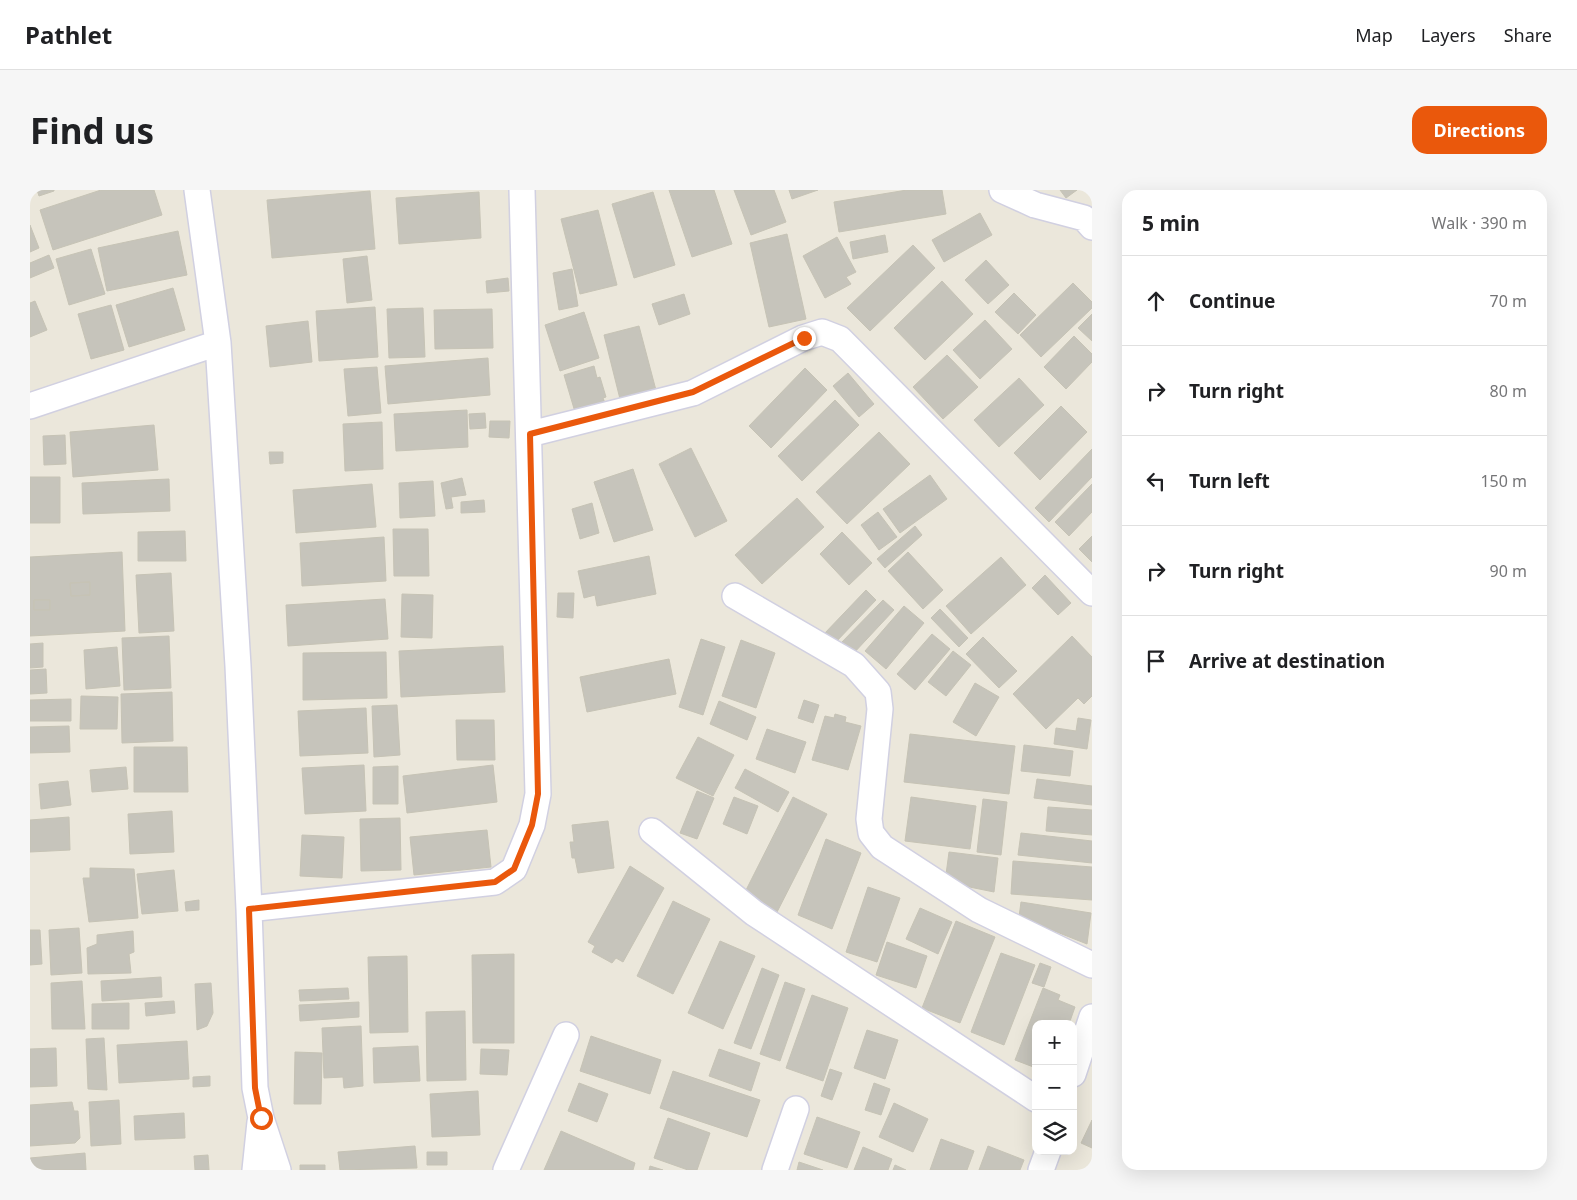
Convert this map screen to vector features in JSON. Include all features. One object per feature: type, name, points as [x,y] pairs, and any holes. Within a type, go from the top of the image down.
[{"type":"street","points":[[197,190],[218,343],[238,666],[255,1088],[261,1118],[278,1170]]},
{"type":"street","points":[[249,909],[495,882],[514,869],[532,825],[538,794],[530,434],[522,190]]},
{"type":"street","points":[[1002,190],[1035,205],[1089,219]]},
{"type":"street","points":[[530,434],[693,392],[804,338],[822,332],[840,339],[1092,593]]},
{"type":"street","points":[[30,406],[218,343]]},
{"type":"street","points":[[735,596],[854,664],[878,692],[880,709],[869,819],[871,833],[882,847],[979,910],[1092,965]]},
{"type":"street","points":[[652,831],[754,913],[1032,1096]]},
{"type":"street","points":[[1076,1065],[1092,1016]]},
{"type":"street","points":[[506,1170],[566,1035]]},
{"type":"street","points":[[775,1170],[796,1109]]},
{"type":"street","points":[[255,1170],[261,1118]]},
{"type":"street","points":[[1041,1170],[1047,1155]]},
{"type":"building","points":[[37,190],[54,190],[54,191],[39,196]]},
{"type":"building","points":[[101,190],[154,190],[162,215],[53,250],[40,210]]},
{"type":"building","points":[[669,190],[714,190],[732,244],[692,257]]},
{"type":"building","points":[[734,190],[774,190],[786,222],[751,235]]},
{"type":"building","points":[[789,190],[818,190],[792,199]]},
{"type":"building","points":[[907,190],[942,190],[946,214],[839,232],[834,202]]},
{"type":"building","points":[[1060,190],[1077,190],[1066,198]]},
{"type":"building","points":[[370,191],[375,249],[272,258],[267,200]]},
{"type":"building","points":[[479,192],[481,238],[399,244],[396,198]]},
{"type":"building","points":[[653,192],[675,265],[634,278],[612,204]]},
{"type":"building","points":[[598,210],[617,285],[580,294],[561,219]]},
{"type":"building","points":[[980,213],[992,235],[944,262],[932,240]]},
{"type":"building","points":[[30,225],[39,248],[30,252]]},
{"type":"building","points":[[178,231],[187,275],[107,291],[98,248]]},
{"type":"building","points":[[787,234],[806,319],[769,327],[750,243]]},
{"type":"building","points":[[885,235],[888,252],[853,259],[850,242]]},
{"type":"building","points":[[837,237],[856,272],[846,277],[851,284],[825,298],[803,256]]},
{"type":"building","points":[[913,245],[935,268],[870,331],[847,308]]},
{"type":"building","points":[[91,249],[105,294],[69,305],[56,259]]},
{"type":"building","points":[[49,255],[54,268],[30,278],[30,263]]},
{"type":"building","points":[[367,256],[372,300],[347,303],[343,259]]},
{"type":"building","points":[[986,260],[1009,285],[988,304],[965,280]]},
{"type":"building","points":[[572,269],[578,306],[559,310],[553,273]]},
{"type":"building","points":[[508,278],[509,291],[487,293],[486,281]]},
{"type":"building","points":[[942,281],[973,314],[925,360],[894,328]]},
{"type":"building","points":[[1073,283],[1092,302],[1092,308],[1041,357],[1020,335]]},
{"type":"building","points":[[173,288],[185,330],[129,347],[116,305]]},
{"type":"building","points":[[1014,293],[1036,315],[1018,334],[995,312]]},
{"type":"building","points":[[684,294],[690,314],[659,325],[652,304]]},
{"type":"building","points":[[35,301],[47,330],[30,337],[30,303]]},
{"type":"building","points":[[111,305],[124,350],[91,359],[78,314]]},
{"type":"building","points":[[375,307],[378,357],[319,361],[316,311]]},
{"type":"building","points":[[423,308],[425,357],[389,358],[387,309]]},
{"type":"building","points":[[492,309],[493,348],[435,349],[434,310]]},
{"type":"building","points":[[584,312],[599,358],[560,371],[545,325]]},
{"type":"building","points":[[1092,314],[1092,341],[1078,328]]},
{"type":"building","points":[[985,320],[1012,349],[980,379],[953,350]]},
{"type":"building","points":[[308,321],[312,362],[270,367],[266,326]]},
{"type":"building","points":[[639,326],[657,394],[621,403],[604,335]]},
{"type":"building","points":[[1074,336],[1092,354],[1092,362],[1066,389],[1044,367]]},
{"type":"building","points":[[947,355],[978,387],[943,419],[913,387]]},
{"type":"building","points":[[488,358],[490,395],[388,404],[385,366]]},
{"type":"building","points":[[594,366],[597,378],[600,377],[606,397],[603,398],[605,403],[575,412],[564,375]]},
{"type":"building","points":[[377,367],[381,413],[348,416],[344,369]]},
{"type":"building","points":[[805,368],[827,390],[771,448],[749,426]]},
{"type":"building","points":[[848,373],[874,404],[859,417],[833,386]]},
{"type":"building","points":[[1019,378],[1044,405],[999,447],[974,420]]},
{"type":"building","points":[[835,400],[859,425],[802,481],[778,456]]},
{"type":"building","points":[[1061,406],[1087,432],[1040,480],[1014,453]]},
{"type":"building","points":[[467,410],[468,447],[396,451],[394,414]]},
{"type":"building","points":[[485,413],[486,428],[470,429],[469,414]]},
{"type":"building","points":[[490,421],[510,421],[509,438],[489,437]]},
{"type":"building","points":[[382,422],[383,469],[345,471],[343,424]]},
{"type":"building","points":[[154,425],[158,470],[73,477],[70,432]]},
{"type":"building","points":[[879,432],[910,464],[847,524],[816,492]]},
{"type":"building","points":[[65,435],[66,464],[44,465],[43,436]]},
{"type":"building","points":[[691,448],[727,521],[695,537],[659,464]]},
{"type":"building","points":[[1092,449],[1092,477],[1049,522],[1035,508]]},
{"type":"building","points":[[269,452],[283,452],[283,463],[270,464]]},
{"type":"building","points":[[633,469],[653,530],[614,542],[594,482]]},
{"type":"building","points":[[930,475],[947,499],[900,533],[883,509]]},
{"type":"building","points":[[30,477],[60,477],[60,523],[30,523]]},
{"type":"building","points":[[462,478],[466,495],[451,497],[453,508],[446,509],[441,483]]},
{"type":"building","points":[[169,479],[170,511],[83,514],[82,483]]},
{"type":"building","points":[[433,481],[435,516],[400,518],[399,483]]},
{"type":"building","points":[[372,484],[376,527],[296,533],[293,490]]},
{"type":"building","points":[[1092,484],[1092,512],[1069,536],[1055,522]]},
{"type":"building","points":[[797,498],[824,527],[762,584],[735,555]]},
{"type":"building","points":[[484,500],[485,512],[461,513],[461,502]]},
{"type":"building","points":[[592,503],[599,533],[580,539],[572,509]]},
{"type":"building","points":[[878,512],[897,537],[879,550],[861,525]]},
{"type":"building","points":[[915,526],[922,535],[885,568],[877,559]]},
{"type":"building","points":[[393,529],[428,529],[429,576],[394,576]]},
{"type":"building","points":[[185,531],[186,561],[138,561],[138,532]]},
{"type":"building","points":[[842,532],[872,563],[849,585],[820,554]]},
{"type":"building","points":[[1092,536],[1092,562],[1079,549]]},
{"type":"building","points":[[384,537],[386,581],[302,586],[300,543]]},
{"type":"building","points":[[122,552],[125,631],[30,636],[30,557]],"holes":[[[90,582],[90,595],[71,596],[70,583]],[[34,600],[50,600],[50,610],[34,610]]]},
{"type":"building","points":[[908,552],[943,590],[923,609],[888,571]]},
{"type":"building","points":[[649,556],[656,594],[597,606],[595,595],[584,598],[578,571]]},
{"type":"building","points":[[1001,557],[1026,585],[971,634],[946,606]]},
{"type":"building","points":[[171,573],[174,631],[139,633],[136,575]]},
{"type":"building","points":[[1045,575],[1071,603],[1058,615],[1032,588]]},
{"type":"building","points":[[90,582],[90,595],[71,596],[70,583]]},
{"type":"building","points":[[866,590],[876,600],[834,644],[824,634]]},
{"type":"building","points":[[558,593],[574,593],[573,618],[557,617]]},
{"type":"building","points":[[402,594],[433,595],[432,638],[401,637]]},
{"type":"building","points":[[385,599],[388,639],[288,646],[286,605]]},
{"type":"building","points":[[34,600],[50,600],[50,610],[34,610]]},
{"type":"building","points":[[883,600],[894,610],[852,655],[840,644]]},
{"type":"building","points":[[904,606],[924,623],[886,669],[865,651]]},
{"type":"building","points":[[940,609],[968,638],[959,647],[931,618]]},
{"type":"building","points":[[932,634],[950,649],[915,690],[897,674]]},
{"type":"building","points":[[169,636],[171,688],[124,690],[122,638]]},
{"type":"building","points":[[1072,636],[1092,657],[1092,696],[1084,704],[1078,698],[1046,729],[1013,694]]},
{"type":"building","points":[[983,637],[1017,671],[999,688],[966,654]]},
{"type":"building","points":[[701,639],[725,647],[703,715],[679,707]]},
{"type":"building","points":[[741,640],[775,653],[756,708],[722,696]]},
{"type":"building","points":[[43,643],[43,667],[30,668],[30,644]]},
{"type":"building","points":[[503,646],[505,692],[401,697],[399,651]]},
{"type":"building","points":[[117,647],[120,686],[86,689],[84,650]]},
{"type":"building","points":[[953,651],[971,665],[946,696],[928,682]]},
{"type":"building","points":[[386,652],[387,698],[303,700],[303,653]]},
{"type":"building","points":[[669,659],[676,694],[587,712],[580,677]]},
{"type":"building","points":[[46,669],[47,693],[30,694],[30,670]]},
{"type":"building","points":[[975,683],[999,697],[976,736],[953,722]]},
{"type":"building","points":[[172,692],[173,741],[122,743],[121,694]]},
{"type":"building","points":[[81,696],[118,697],[117,729],[80,729]]},
{"type":"building","points":[[71,699],[71,721],[30,721],[30,700]]},
{"type":"building","points":[[804,700],[819,705],[813,723],[798,718]]},
{"type":"building","points":[[719,701],[756,717],[747,740],[710,724]]},
{"type":"building","points":[[397,705],[400,755],[374,757],[372,706]]},
{"type":"building","points":[[366,708],[368,753],[300,756],[298,711]]},
{"type":"building","points":[[835,714],[846,717],[845,722],[861,726],[848,770],[812,760],[825,716],[834,718]]},
{"type":"building","points":[[1078,718],[1091,720],[1087,749],[1054,744],[1056,728],[1076,731]]},
{"type":"building","points":[[456,720],[494,720],[495,760],[457,760]]},
{"type":"building","points":[[69,726],[70,752],[30,753],[30,727]]},
{"type":"building","points":[[767,729],[806,742],[795,773],[756,759]]},
{"type":"building","points":[[910,734],[1015,746],[1009,794],[904,782]]},
{"type":"building","points":[[698,737],[734,755],[713,796],[676,778]]},
{"type":"building","points":[[1024,745],[1073,751],[1070,776],[1021,771]]},
{"type":"building","points":[[134,747],[187,747],[188,792],[134,792]]},
{"type":"building","points":[[364,765],[366,811],[305,814],[302,768]]},
{"type":"building","points":[[493,765],[497,802],[407,813],[403,776]]},
{"type":"building","points":[[398,766],[398,804],[373,804],[373,767]]},
{"type":"building","points":[[126,767],[128,789],[92,792],[90,770]]},
{"type":"building","points":[[745,769],[789,792],[778,812],[735,788]]},
{"type":"building","points":[[1037,779],[1092,786],[1092,805],[1034,798]]},
{"type":"building","points":[[68,781],[71,805],[41,809],[39,784]]},
{"type":"building","points":[[697,791],[714,798],[697,839],[680,833]]},
{"type":"building","points":[[734,797],[758,806],[747,834],[723,824]]},
{"type":"building","points":[[793,797],[827,814],[775,916],[741,900]]},
{"type":"building","points":[[911,797],[976,806],[970,849],[905,841]]},
{"type":"building","points":[[983,799],[1007,802],[1001,855],[977,852]]},
{"type":"building","points":[[1048,807],[1092,810],[1092,835],[1046,831]]},
{"type":"building","points":[[172,811],[174,852],[130,854],[128,814]]},
{"type":"building","points":[[69,817],[70,850],[30,852],[30,820]]},
{"type":"building","points":[[400,818],[401,870],[361,871],[360,819]]},
{"type":"building","points":[[608,821],[614,868],[578,873],[575,858],[572,858],[570,842],[574,842],[572,825]]},
{"type":"building","points":[[487,830],[491,867],[414,875],[410,837]]},
{"type":"building","points":[[1021,833],[1092,841],[1092,863],[1018,855]]},
{"type":"building","points":[[302,835],[344,837],[342,878],[300,876]]},
{"type":"building","points":[[826,839],[861,853],[832,929],[798,915]]},
{"type":"building","points":[[949,852],[998,858],[994,892],[945,882]]},
{"type":"building","points":[[1013,861],[1092,867],[1092,900],[1011,894]]},
{"type":"building","points":[[630,866],[664,888],[623,962],[616,958],[612,963],[592,952],[595,946],[588,942]]},
{"type":"building","points":[[90,868],[134,869],[138,918],[89,922],[83,878],[90,878]]},
{"type":"building","points":[[174,870],[178,911],[142,914],[137,874]]},
{"type":"building","points":[[868,887],[900,898],[877,962],[846,952]]},
{"type":"building","points":[[199,900],[199,910],[186,911],[185,902]]},
{"type":"building","points":[[673,901],[710,919],[673,994],[637,976]]},
{"type":"building","points":[[1021,902],[1091,913],[1087,944],[1019,917]]},
{"type":"building","points":[[920,908],[952,922],[938,954],[906,939]]},
{"type":"building","points":[[956,921],[995,937],[960,1023],[922,1008]]},
{"type":"building","points":[[79,928],[82,973],[51,975],[49,930]]},
{"type":"building","points":[[30,930],[40,930],[42,964],[30,965]]},
{"type":"building","points":[[133,931],[134,952],[129,954],[131,973],[88,974],[87,948],[97,944],[97,935]]},
{"type":"building","points":[[720,941],[755,956],[723,1029],[688,1013]]},
{"type":"building","points":[[887,942],[927,956],[916,988],[876,975]]},
{"type":"building","points":[[1001,953],[1035,965],[1004,1045],[971,1032]]},
{"type":"building","points":[[514,954],[514,1043],[473,1043],[472,955]]},
{"type":"building","points":[[407,956],[408,1032],[370,1033],[368,957]]},
{"type":"building","points":[[1040,963],[1051,967],[1044,987],[1032,983]]},
{"type":"building","points":[[762,968],[779,975],[751,1049],[734,1043]]},
{"type":"building","points":[[161,977],[162,997],[102,1001],[101,981]]},
{"type":"building","points":[[82,981],[85,1029],[52,1029],[51,983]]},
{"type":"building","points":[[785,982],[805,989],[780,1061],[760,1054]]},
{"type":"building","points":[[211,983],[213,1013],[207,1026],[197,1030],[195,984]]},
{"type":"building","points":[[348,988],[349,999],[300,1001],[299,990]]},
{"type":"building","points":[[1043,988],[1060,995],[1058,1000],[1075,1007],[1070,1020],[1032,1020],[1032,1066],[1015,1060]]},
{"type":"building","points":[[812,995],[848,1008],[823,1081],[786,1068]]},
{"type":"building","points":[[174,1001],[175,1013],[146,1016],[145,1003]]},
{"type":"building","points":[[359,1002],[359,1017],[300,1021],[299,1005]]},
{"type":"building","points":[[129,1003],[129,1029],[92,1029],[92,1004]]},
{"type":"building","points":[[465,1011],[466,1080],[427,1081],[426,1012]]},
{"type":"building","points":[[361,1026],[363,1086],[344,1088],[343,1077],[324,1078],[322,1028]]},
{"type":"building","points":[[867,1030],[898,1040],[885,1079],[854,1068]]},
{"type":"building","points":[[591,1036],[661,1060],[650,1094],[580,1071]]},
{"type":"building","points":[[104,1038],[107,1090],[88,1089],[86,1039]]},
{"type":"building","points":[[187,1041],[189,1079],[119,1083],[117,1045]]},
{"type":"building","points":[[418,1046],[420,1081],[374,1083],[373,1048]]},
{"type":"building","points":[[56,1048],[57,1086],[30,1087],[30,1049]]},
{"type":"building","points":[[481,1049],[509,1050],[507,1075],[480,1074]]},
{"type":"building","points":[[719,1049],[760,1063],[751,1091],[709,1076]]},
{"type":"building","points":[[295,1052],[322,1053],[321,1104],[294,1104]]},
{"type":"building","points":[[830,1069],[842,1073],[832,1100],[821,1096]]},
{"type":"building","points":[[673,1071],[760,1100],[747,1137],[660,1108]]},
{"type":"building","points":[[210,1076],[210,1086],[193,1087],[193,1077]]},
{"type":"building","points":[[579,1083],[608,1094],[597,1122],[568,1111]]},
{"type":"building","points":[[874,1083],[890,1089],[881,1115],[865,1110]]},
{"type":"building","points":[[478,1091],[480,1135],[432,1137],[430,1094]]},
{"type":"building","points":[[119,1100],[121,1144],[91,1146],[89,1102]]},
{"type":"building","points":[[72,1102],[74,1111],[78,1111],[80,1138],[75,1143],[30,1146],[30,1105]]},
{"type":"building","points":[[894,1103],[928,1119],[913,1152],[879,1137]]},
{"type":"building","points":[[184,1113],[185,1138],[135,1140],[134,1116]]},
{"type":"building","points":[[817,1117],[860,1132],[847,1168],[804,1154]]},
{"type":"building","points":[[668,1118],[710,1133],[697,1170],[688,1170],[654,1158]]},
{"type":"building","points":[[1092,1120],[1092,1148],[1081,1143]]},
{"type":"building","points":[[561,1131],[635,1163],[633,1170],[544,1170]]},
{"type":"building","points":[[941,1139],[974,1151],[967,1170],[930,1170]]},
{"type":"building","points":[[415,1146],[417,1168],[340,1170],[338,1152]]},
{"type":"building","points":[[988,1146],[1024,1160],[1020,1170],[979,1170]]},
{"type":"building","points":[[863,1147],[892,1159],[888,1170],[854,1170]]},
{"type":"building","points":[[427,1152],[447,1152],[447,1165],[427,1165]]},
{"type":"building","points":[[85,1153],[86,1170],[30,1170],[30,1158]]},
{"type":"building","points":[[208,1155],[209,1170],[195,1170],[194,1156]]},
{"type":"building","points":[[799,1162],[823,1170],[797,1170]]},
{"type":"building","points":[[300,1165],[325,1165],[325,1170],[300,1170]]},
{"type":"building","points":[[895,1165],[906,1170],[893,1170]]},
{"type":"building","points":[[650,1166],[663,1170],[649,1170]]},
{"type":"route","points":[[261,1118],[255,1088],[249,909],[495,882],[514,869],[532,825],[538,794],[530,434],[693,392],[804,338]]}]
